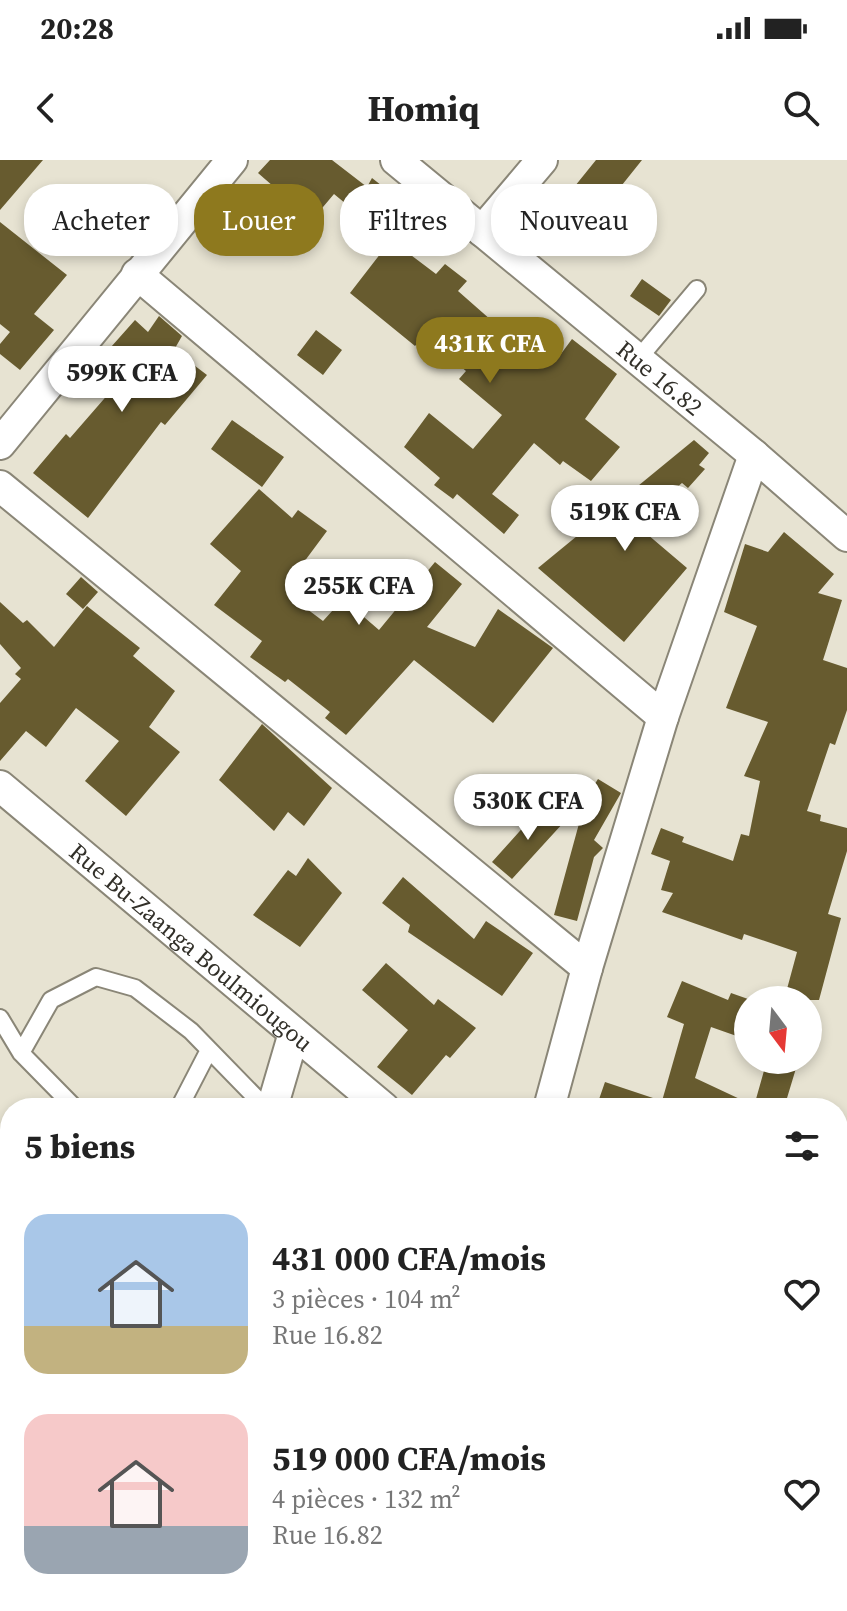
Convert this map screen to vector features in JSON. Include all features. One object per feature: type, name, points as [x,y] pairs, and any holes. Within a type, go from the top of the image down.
[{"type":"street","points":[[0,444],[232,160]]},
{"type":"street","name":"Rue 16.82","points":[[396,160],[754,455],[847,536]]},
{"type":"street","points":[[482,231],[542,160]]},
{"type":"street","points":[[137,274],[663,717]]},
{"type":"street","points":[[552,1098],[587,968],[663,717],[754,455]]},
{"type":"street","points":[[0,486],[587,968]]},
{"type":"street","name":"Rue Bu-Zaanga Boulmiougou","points":[[0,786],[372,1098]]},
{"type":"street","points":[[272,1098],[294,1033]]},
{"type":"lane","points":[[638,359],[697,289]]},
{"type":"lane","points":[[21,1053],[51,1000],[96,977],[135,988],[209,1050],[259,1098]]},
{"type":"lane","points":[[0,1018],[21,1053],[65,1098]]},
{"type":"lane","points":[[184,1098],[209,1050]]},
{"type":"building","points":[[0,160],[43,160],[0,210]]},
{"type":"building","points":[[270,160],[332,160],[363,184],[340,184],[340,199],[334,194],[324,206],[324,184],[271,184],[258,173]]},
{"type":"building","points":[[596,160],[642,160],[623,184],[577,184]]},
{"type":"building","points":[[0,222],[24,241],[24,256],[43,256],[67,275],[34,314],[54,330],[20,370],[0,354],[0,344],[10,332],[0,324]]},
{"type":"building","points":[[379,256],[412,256],[436,274],[445,264],[467,281],[458,291],[524,349],[528,343],[555,362],[572,339],[617,374],[585,419],[620,447],[591,481],[563,461],[560,465],[534,443],[492,494],[519,515],[504,534],[457,494],[453,499],[434,485],[440,478],[404,447],[429,413],[473,449],[502,415],[459,379],[466,371],[424,336],[415,346],[350,293]]},
{"type":"building","points":[[642,279],[671,300],[659,316],[630,296]]},
{"type":"building","points":[[159,316],[182,336],[174,350],[207,375],[165,425],[161,422],[88,518],[33,473],[66,434],[70,438],[117,384],[95,365],[135,320],[148,332]]},
{"type":"building","points":[[316,330],[342,350],[323,375],[297,355]]},
{"type":"building","points":[[232,420],[284,457],[262,487],[211,449]]},
{"type":"building","points":[[694,440],[709,453],[699,465],[705,469],[688,488],[682,483],[634,523],[687,568],[624,642],[538,568]]},
{"type":"building","points":[[259,489],[292,518],[298,510],[327,531],[301,566],[306,570],[287,594],[323,621],[343,599],[379,630],[435,562],[462,584],[427,627],[475,647],[498,609],[553,648],[493,723],[414,660],[346,735],[325,718],[330,712],[288,679],[285,682],[250,657],[262,641],[214,605],[241,571],[210,544]]},
{"type":"building","points":[[784,532],[834,574],[818,593],[842,600],[823,660],[847,668],[847,710],[835,745],[830,743],[807,811],[821,815],[820,821],[847,828],[847,851],[828,914],[841,918],[822,989],[822,986],[788,986],[797,952],[744,934],[742,940],[662,912],[673,893],[661,890],[670,861],[651,854],[661,828],[684,837],[682,842],[733,861],[741,834],[749,836],[760,781],[744,776],[768,722],[726,708],[757,626],[724,612],[745,544],[768,552]]},
{"type":"building","points":[[81,577],[98,592],[83,609],[66,594]]},
{"type":"building","points":[[0,602],[23,623],[27,620],[54,647],[87,606],[140,648],[133,656],[175,691],[149,727],[180,752],[126,816],[85,781],[119,741],[76,708],[46,747],[26,731],[0,761],[0,703],[21,679],[15,674],[21,668],[0,644]]},
{"type":"building","points":[[262,724],[332,788],[304,826],[288,812],[274,831],[219,780]]},
{"type":"building","points":[[598,779],[621,793],[594,840],[603,848],[594,857],[577,921],[554,915],[586,798]]},
{"type":"building","points":[[544,804],[564,822],[512,879],[492,862]]},
{"type":"building","points":[[308,858],[342,893],[300,947],[253,915],[288,870],[296,876]]},
{"type":"building","points":[[403,877],[474,939],[486,921],[533,953],[502,996],[408,932],[410,925],[382,903]]},
{"type":"building","points":[[386,963],[434,1005],[438,999],[476,1028],[450,1058],[446,1055],[412,1095],[377,1067],[408,1030],[362,990]]},
{"type":"building","points":[[682,981],[728,1000],[731,993],[734,994],[734,1035],[711,1027],[695,1078],[738,1098],[663,1098],[684,1024],[667,1017]]},
{"type":"building","points":[[763,1074],[794,1074],[787,1098],[756,1098]]},
{"type":"building","points":[[605,1082],[653,1098],[599,1098]]}]
